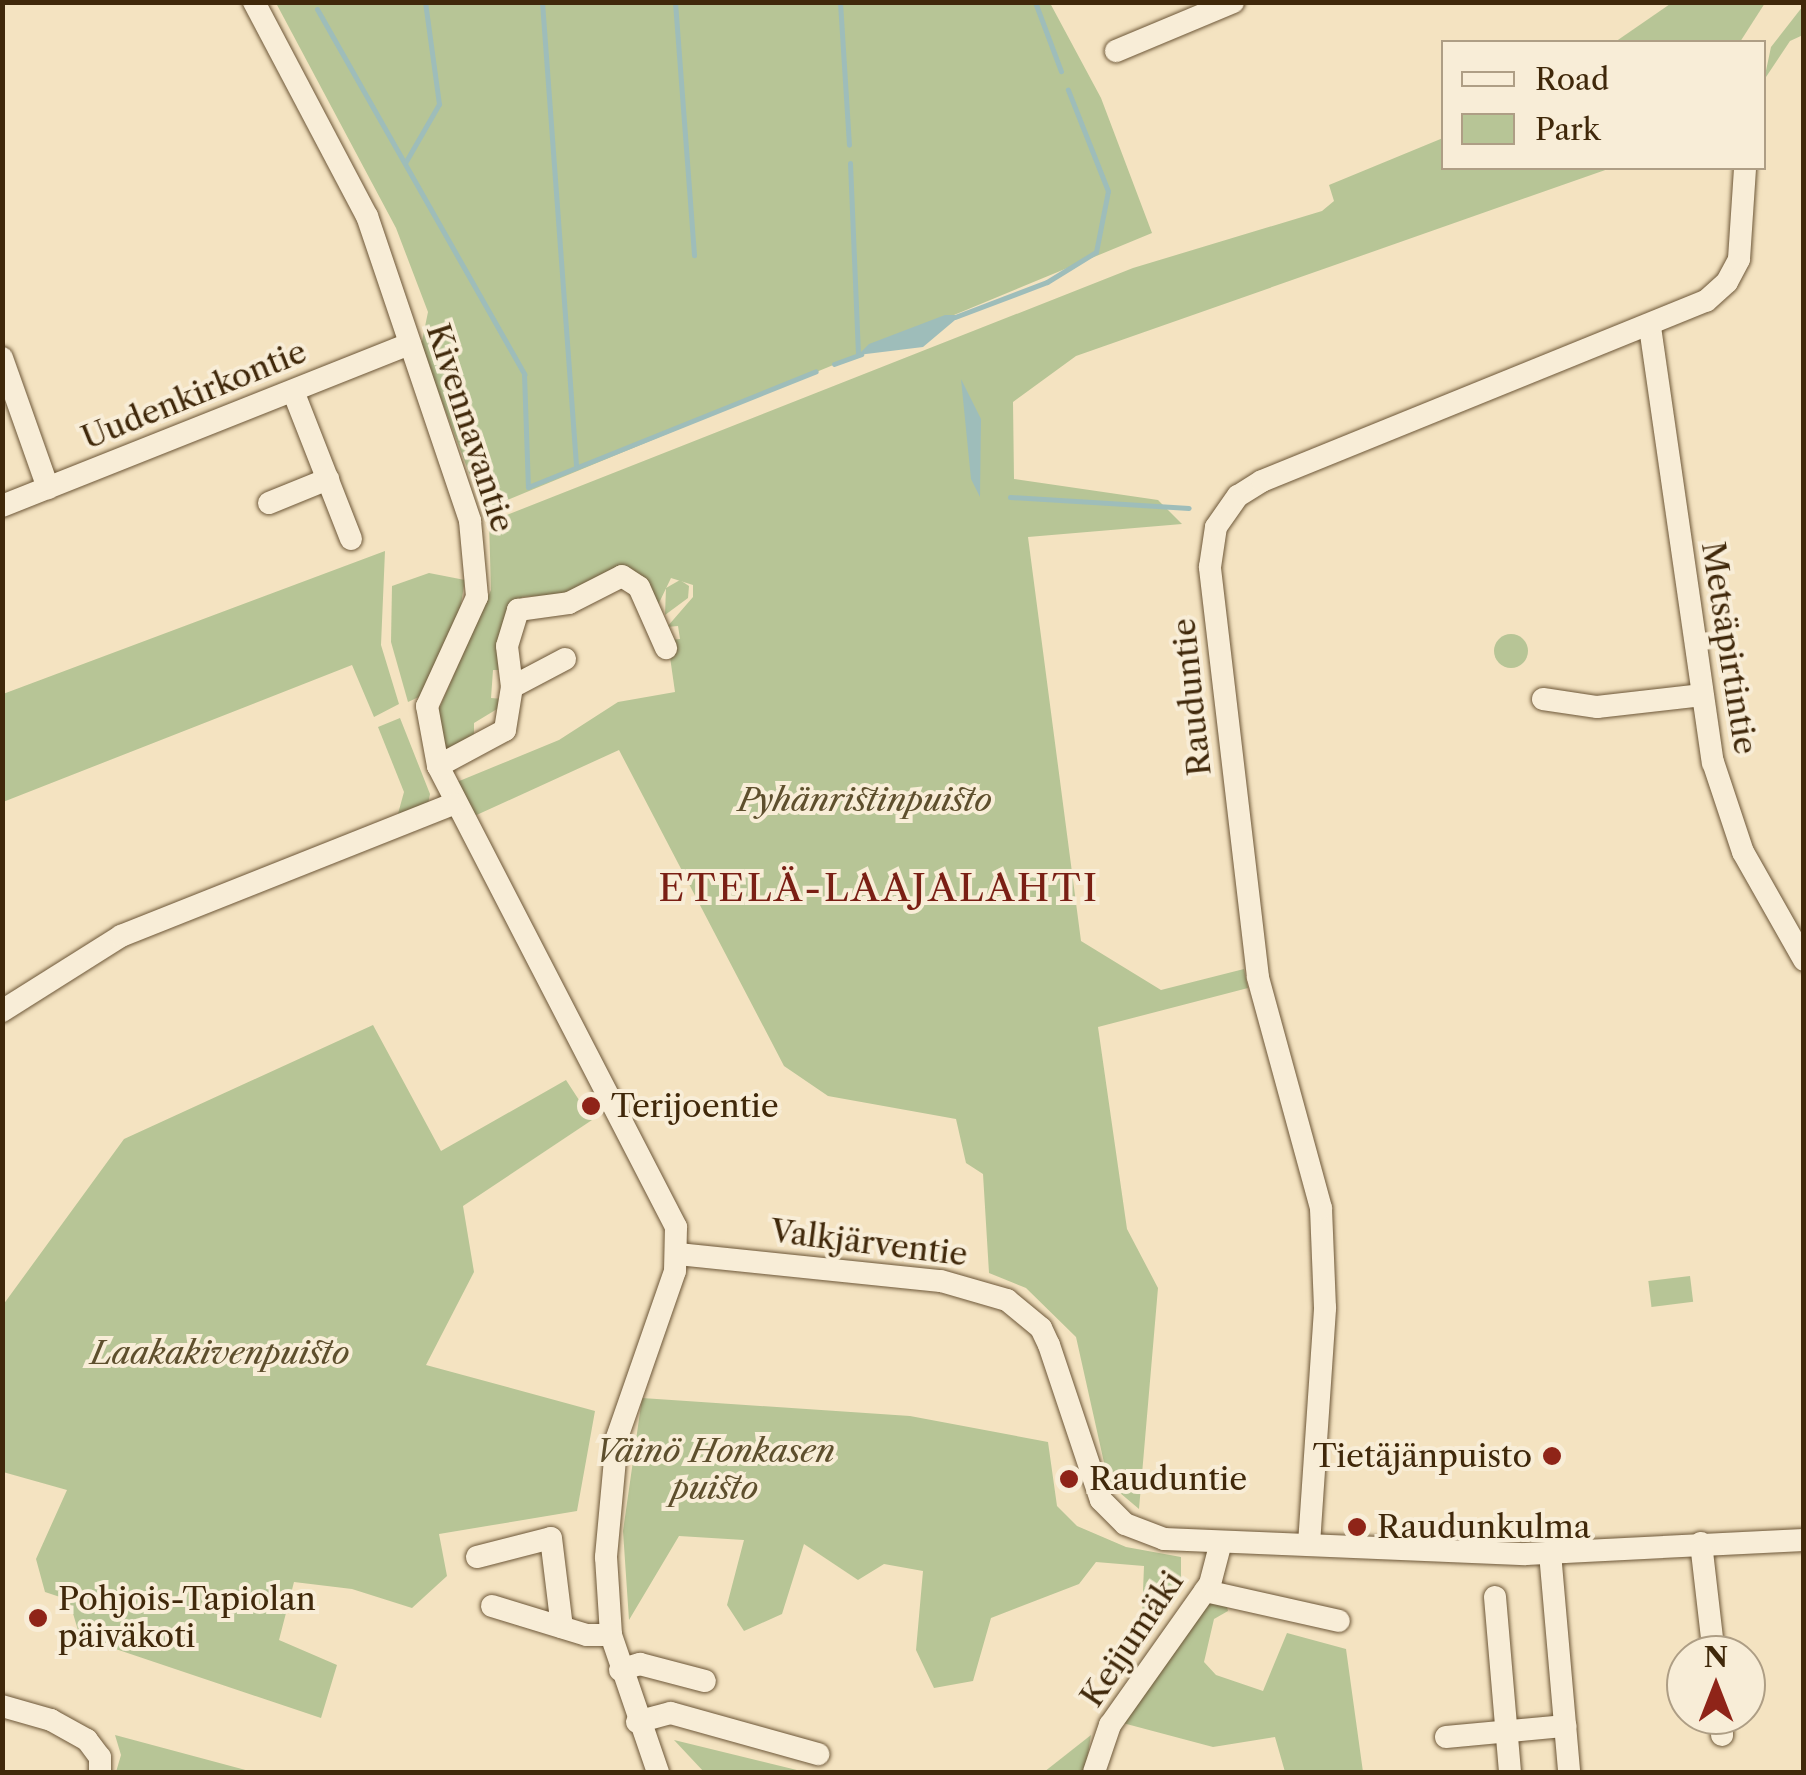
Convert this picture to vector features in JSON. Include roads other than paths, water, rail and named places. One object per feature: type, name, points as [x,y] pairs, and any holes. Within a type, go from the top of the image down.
[{"type":"street","name":"Kivennavantie","points":[[254,2],[350,177],[459,482],[476,553],[472,610],[426,706],[438,766],[453,804],[671,1210],[678,1254]]},
{"type":"street","points":[[1116,51],[1233,2]]},
{"type":"street","name":"Rauduntie","points":[[1309,1544],[1325,1308],[1322,1208],[1258,977],[1210,567],[1216,528],[1238,496],[1262,481],[1650,327],[1706,301],[1728,282],[1742,237],[1745,170]]},
{"type":"street","name":"Metsäpirtintie","points":[[1650,327],[1702,695],[1732,827],[1804,960]]},
{"type":"street","name":"Uudenkirkontie","points":[[2,506],[410,344]]},
{"type":"street","points":[[2,358],[48,488]]},
{"type":"street","points":[[293,391],[351,539]]},
{"type":"street","points":[[269,502],[328,479]]},
{"type":"street","points":[[438,766],[504,730],[512,687],[507,646],[518,610],[569,604],[622,576],[631,576],[648,602],[666,648]]},
{"type":"street","points":[[512,687],[566,660]]},
{"type":"street","points":[[1543,698],[1597,707],[1702,695]]},
{"type":"street","points":[[2,1011],[121,936],[453,804]]},
{"type":"street","points":[[658,1772],[637,1722],[611,1635],[606,1557],[617,1438],[678,1254]]},
{"type":"street","name":"Valkjärventie","points":[[678,1254],[941,1281],[1007,1300],[1041,1328],[1089,1474],[1111,1512],[1164,1539],[1550,1553],[1804,1540]]},
{"type":"street","points":[[477,1556],[551,1538],[562,1626]]},
{"type":"street","name":"Keijumäki","points":[[1094,1772],[1110,1725],[1205,1591],[1222,1542]]},
{"type":"street","points":[[1702,1544],[1712,1635]]},
{"type":"street","points":[[1550,1553],[1569,1772]]},
{"type":"street","points":[[1205,1591],[1339,1621]]},
{"type":"street","points":[[1495,1597],[1510,1772]]},
{"type":"street","points":[[492,1606],[611,1635]]},
{"type":"street","points":[[620,1670],[640,1664],[705,1681]]},
{"type":"street","points":[[2,1706],[86,1740],[99,1770]]},
{"type":"street","points":[[637,1722],[671,1714],[818,1754]]},
{"type":"street","points":[[1446,1737],[1565,1726]]},
{"type":"water","points":[[945,315],[961,315],[923,347],[858,355],[869,344]]},
{"type":"water","points":[[961,379],[981,419],[980,497],[971,479]]},
{"type":"waterway","points":[[405,163],[439,104],[425,2]]},
{"type":"waterway","points":[[542,2],[576,467]]},
{"type":"waterway","points":[[675,2],[694,255]]},
{"type":"waterway","points":[[840,2],[849,145]]},
{"type":"waterway","points":[[1035,2],[1061,71]]},
{"type":"waterway","points":[[317,9],[524,374],[528,487],[816,371]]},
{"type":"waterway","points":[[955,317],[1047,282],[1096,252],[1108,191],[1068,90]]},
{"type":"waterway","points":[[850,163],[858,355]]},
{"type":"waterway","points":[[834,364],[861,354]]},
{"type":"waterway","points":[[1010,497],[1189,508]]},
{"type":"place","name":"Terijoentie","points":[[591,1106]]},
{"type":"place","name":"Tietäjänpuisto","points":[[1552,1456]]},
{"type":"place","name":"Rauduntie","points":[[1069,1479]]},
{"type":"place","name":"Raudunkulma","points":[[1357,1527]]},
{"type":"place","name":"Pohjois-Tapiolan päiväkoti","points":[[38,1618]]},
{"type":"district","name":"ETELÄ-LAAJALAHTI","points":[[879,888]]},
{"type":"park label","name":"Pyhänristinpuisto","points":[[865,800]]},
{"type":"park label","name":"Laakakivenpuisto","points":[[220,1353]]},
{"type":"park label","name":"Väinö Honkasen puisto","points":[[715,1470]]}]
